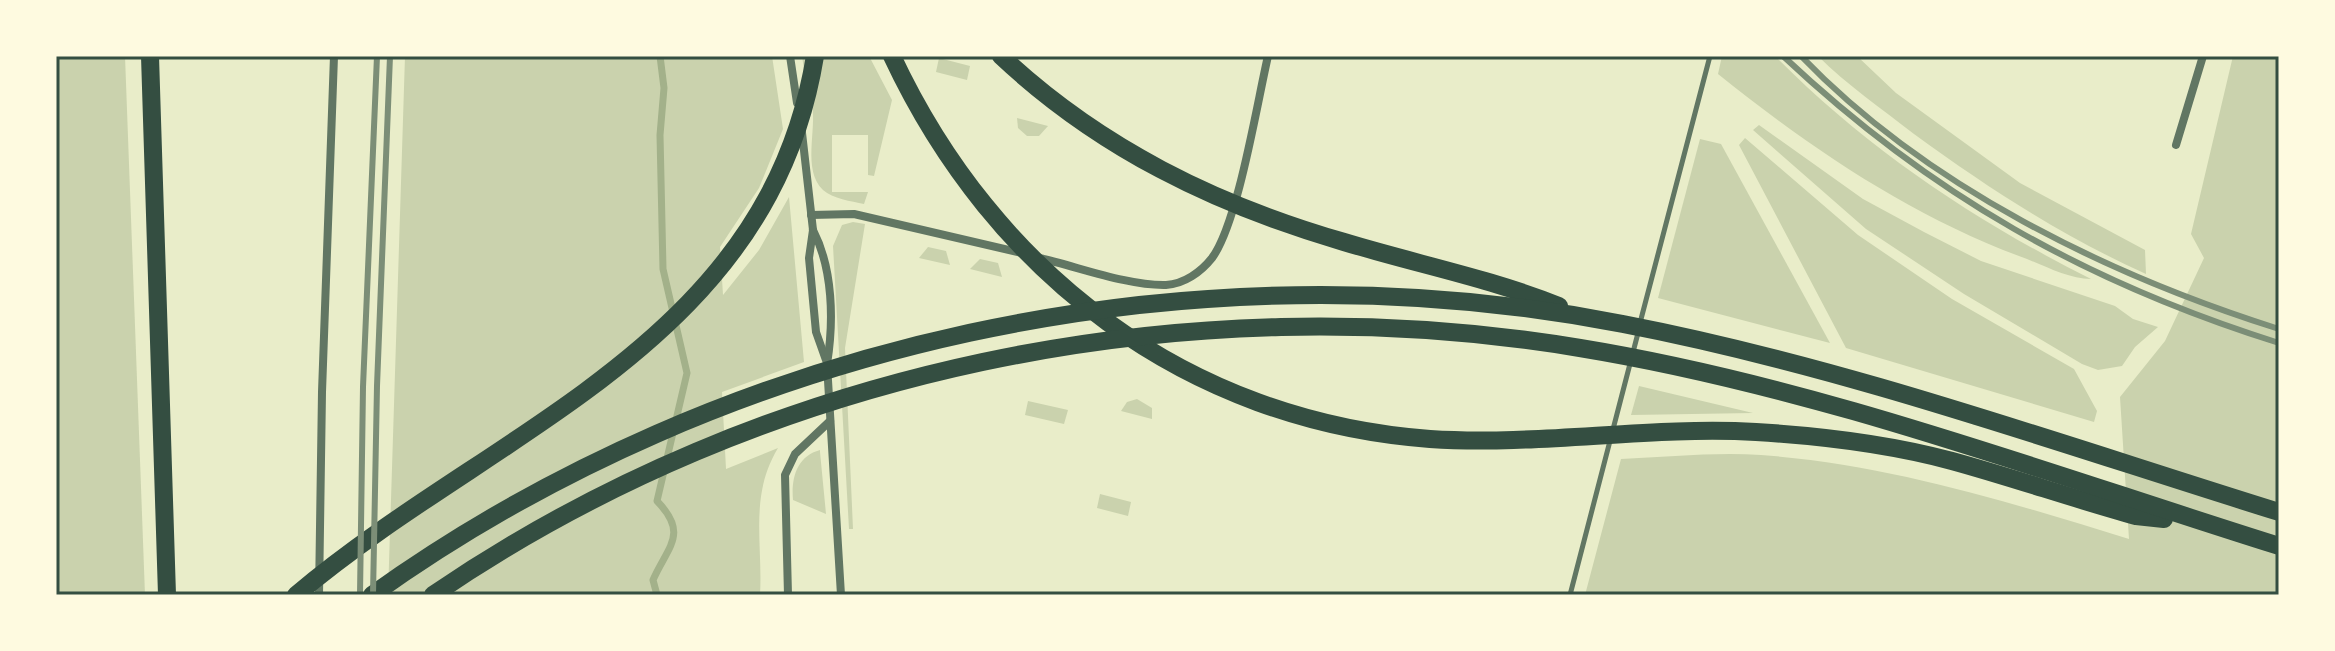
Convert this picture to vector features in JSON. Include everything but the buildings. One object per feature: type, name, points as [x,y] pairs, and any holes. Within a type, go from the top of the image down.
[{"type":"main road","points":[[150,56],[167,595]]},
{"type":"main road","points":[[296,595],[607,377],[689,304],[746,235],[772,192],[803,115],[815,56]]},
{"type":"main road","points":[[892,56],[948,158],[1021,249],[1084,305],[1152,352],[1187,373],[1260,403],[1348,428],[1432,439],[1724,431],[1878,445],[1952,461],[2136,516],[2203,522]]},
{"type":"main road","points":[[1001,56],[1095,131],[1199,189],[1316,234],[1492,282],[1588,318]]},
{"type":"main road","points":[[372,595],[470,530],[645,440],[787,384],[929,342],[1112,309],[1250,297],[1410,298],[1588,318],[1790,364],[2279,512]]},
{"type":"main road","points":[[433,595],[517,540],[639,477],[842,399],[958,367],[1080,344],[1246,329],[1350,327],[1466,334],[1543,342],[1643,360],[1809,401],[2279,546]]},
{"type":"street","points":[[319,595],[334,56]]},
{"type":"street","points":[[790,56],[813,230],[824,256],[828,286],[831,330],[827,364],[841,595]]},
{"type":"street","points":[[811,215],[854,214],[1153,284],[1179,283],[1203,268],[1221,242],[1268,56]]},
{"type":"street","points":[[2176,145],[2203,56]]},
{"type":"street","points":[[813,230],[809,258],[816,332],[827,364]]},
{"type":"street","points":[[788,595],[785,475],[795,454],[830,421]]},
{"type":"lane","points":[[1570,595],[1710,56]]},
{"type":"green space","points":[[56,56],[125,56],[145,595],[56,595]]},
{"type":"green space","points":[[405,56],[772,56],[783,129],[759,188],[720,247],[723,295],[759,250],[789,197],[804,362],[722,392],[726,469],[778,448],[763,484],[760,502],[760,595],[388,595]]},
{"type":"green space","points":[[802,56],[869,56],[892,100],[874,176],[868,175],[868,135],[832,135],[832,192],[868,192],[864,204],[832,196],[817,182],[812,161],[812,105]]},
{"type":"green space","points":[[1722,56],[1775,56],[1847,122],[1924,181],[2006,233],[2091,279],[2059,272],[1985,242],[1865,179],[1790,129],[1718,74]]},
{"type":"green space","points":[[1818,56],[1857,56],[1896,93],[2020,183],[2145,250],[2146,274],[2085,244],[1998,192],[1914,134]]},
{"type":"green space","points":[[2233,56],[2279,56],[2279,595],[1585,595],[1621,459],[1744,454],[1855,467],[1947,486],[2129,539],[2120,397],[2165,341],[2204,258],[2191,234]]},
{"type":"green space","points":[[939,58],[970,66],[967,80],[936,72]]},
{"type":"green space","points":[[1017,118],[1048,126],[1039,136],[1027,136],[1018,128]]},
{"type":"green space","points":[[1759,125],[1863,199],[1981,261],[2115,306],[2133,319],[2158,327],[2135,347],[2122,366],[2098,370],[2082,364],[1964,294],[1866,229],[1753,130]]},
{"type":"green space","points":[[1745,138],[1858,235],[1952,299],[2074,369],[2097,411],[2094,422],[1846,348],[1739,145]]},
{"type":"green space","points":[[1700,139],[1721,144],[1830,343],[1658,298]]},
{"type":"green space","points":[[853,222],[865,224],[845,348],[853,529],[849,529],[833,246],[842,225]]},
{"type":"green space","points":[[928,247],[946,251],[950,265],[919,258]]},
{"type":"green space","points":[[980,259],[998,263],[1002,277],[970,269]]},
{"type":"green space","points":[[1639,386],[1753,413],[1631,415]]},
{"type":"green space","points":[[1137,399],[1152,408],[1152,419],[1121,411],[1127,402]]},
{"type":"green space","points":[[1028,401],[1068,410],[1064,424],[1025,415]]},
{"type":"green space","points":[[820,450],[826,514],[793,500],[797,469],[806,457]]},
{"type":"green space","points":[[1100,494],[1131,502],[1128,516],[1097,508]]},
{"type":"waterway","points":[[657,595],[653,580],[674,532],[667,512],[657,501],[687,373],[663,269],[660,135],[664,88],[660,56]]},
{"type":"railway","points":[[360,595],[363,387],[377,56]]},
{"type":"railway","points":[[373,595],[377,386],[390,56]]},
{"type":"railway","points":[[1783,56],[1896,151],[2014,229],[2140,292],[2279,343]]},
{"type":"railway","points":[[1801,56],[1851,103],[1905,146],[1963,186],[2023,221],[2150,282],[2279,329]]}]
